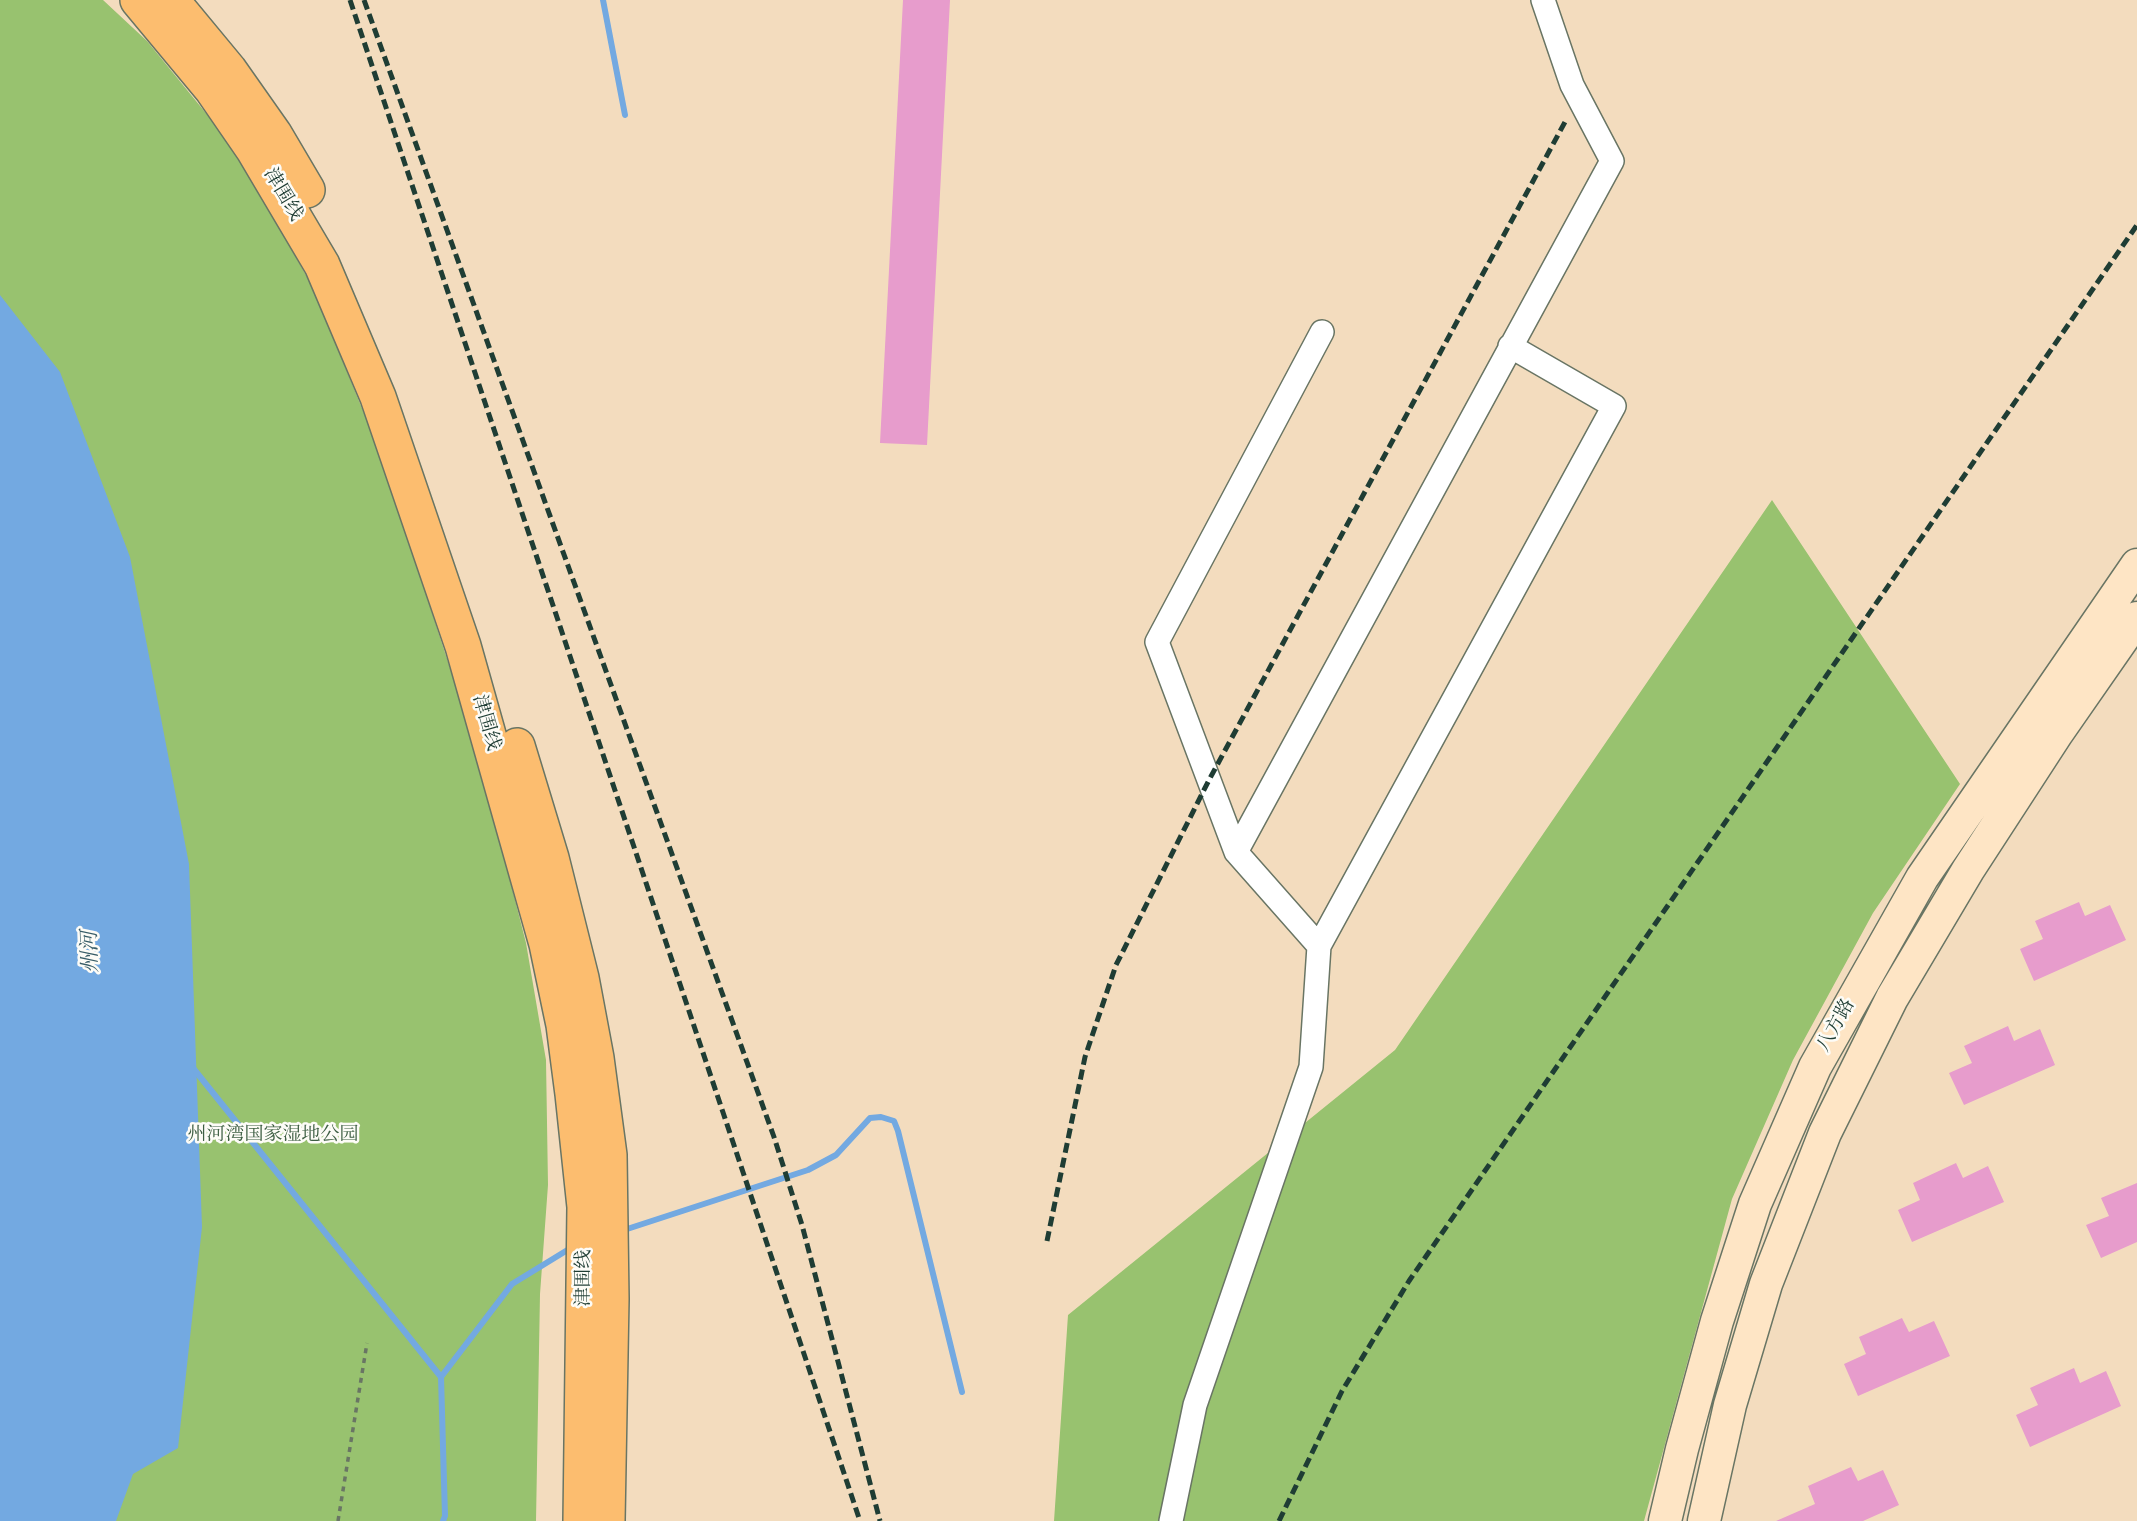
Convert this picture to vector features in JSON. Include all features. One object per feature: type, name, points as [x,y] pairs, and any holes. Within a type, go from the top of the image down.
[{"type":"main road","name":"津围线","points":[[138,0],[212,89],[254,150],[322,265],[378,397],[463,646],[547,944],[598,1203],[607,1521]]},
{"type":"main road","name":"津围线","points":[[171,0],[229,70],[274,134],[298,174],[333,236],[398,388],[462,575],[551,858],[581,978],[596,1058],[609,1155],[598,1203]]},
{"type":"main road","name":"八方路","points":[[1665,1521],[1717,1321],[1746,1230],[1815,1067],[1922,878],[2130,576]]},
{"type":"main road","name":"八方路","points":[[1704,1521],[1730,1405],[1766,1284],[1825,1133],[1892,998],[1968,870],[2057,733],[2137,618]]},
{"type":"main road","name":"津围线","points":[[581,1521],[598,1260]]},
{"type":"street","points":[[1236,852],[1612,161],[1572,85],[1543,0]]},
{"type":"street","points":[[1319,946],[1236,852],[1157,642],[1322,332]]},
{"type":"street","points":[[1171,1521],[1195,1405],[1311,1068],[1319,946],[1614,406],[1510,346]]},
{"type":"path","points":[[338,1521],[367,1343]]},
{"type":"green space","name":"州河湾国家湿地公园","points":[[0,0],[103,0],[147,41],[236,150],[312,286],[379,450],[477,751],[526,943],[546,1060],[548,1185],[540,1294],[536,1521],[0,1521]]},
{"type":"green space","points":[[1772,500],[1960,784],[1873,913],[1793,1060],[1732,1199],[1644,1521],[1054,1521],[1068,1315],[1395,1050]]},
{"type":"water","name":"州河","points":[[0,295],[60,372],[130,557],[189,864],[202,1227],[178,1448],[133,1474],[116,1521],[0,1521]]},
{"type":"building","points":[[903,0],[950,0],[927,445],[880,443]]},
{"type":"building","points":[[2079,902],[2085,916],[2110,905],[2126,940],[2034,981],[2020,949],[2043,939],[2035,921]]},
{"type":"building","points":[[2008,1026],[2014,1041],[2040,1029],[2055,1065],[1964,1105],[1949,1073],[1972,1063],[1964,1046]]},
{"type":"building","points":[[1956,1163],[1963,1178],[1988,1166],[2004,1202],[1912,1242],[1898,1210],[1920,1200],[1913,1183]]},
{"type":"building","points":[[2137,1183],[2137,1242],[2101,1258],[2086,1225],[2109,1216],[2101,1198]]},
{"type":"building","points":[[1902,1318],[1909,1332],[1934,1321],[1950,1356],[1858,1396],[1844,1364],[1866,1354],[1859,1337]]},
{"type":"building","points":[[2074,1368],[2080,1383],[2106,1371],[2121,1406],[2030,1447],[2016,1415],[2038,1405],[2030,1388]]},
{"type":"building","points":[[1851,1467],[1858,1481],[1883,1470],[1899,1505],[1863,1521],[1776,1521],[1815,1504],[1808,1486]]},
{"type":"waterway","points":[[603,0],[625,115]]},
{"type":"waterway","points":[[193,1068],[441,1377],[443,1521]]},
{"type":"waterway","points":[[621,1231],[808,1170],[836,1155],[870,1118],[881,1117],[894,1121],[962,1392]]},
{"type":"waterway","points":[[441,1377],[512,1284],[574,1246]]},
{"type":"railway","points":[[350,0],[860,1521]]},
{"type":"railway","points":[[364,0],[774,1137],[802,1225],[880,1521]]},
{"type":"railway","points":[[1047,1241],[1085,1057],[1116,965],[1209,780],[1565,122]]},
{"type":"railway","points":[[1279,1521],[1342,1391],[1409,1281],[2137,225]]}]
